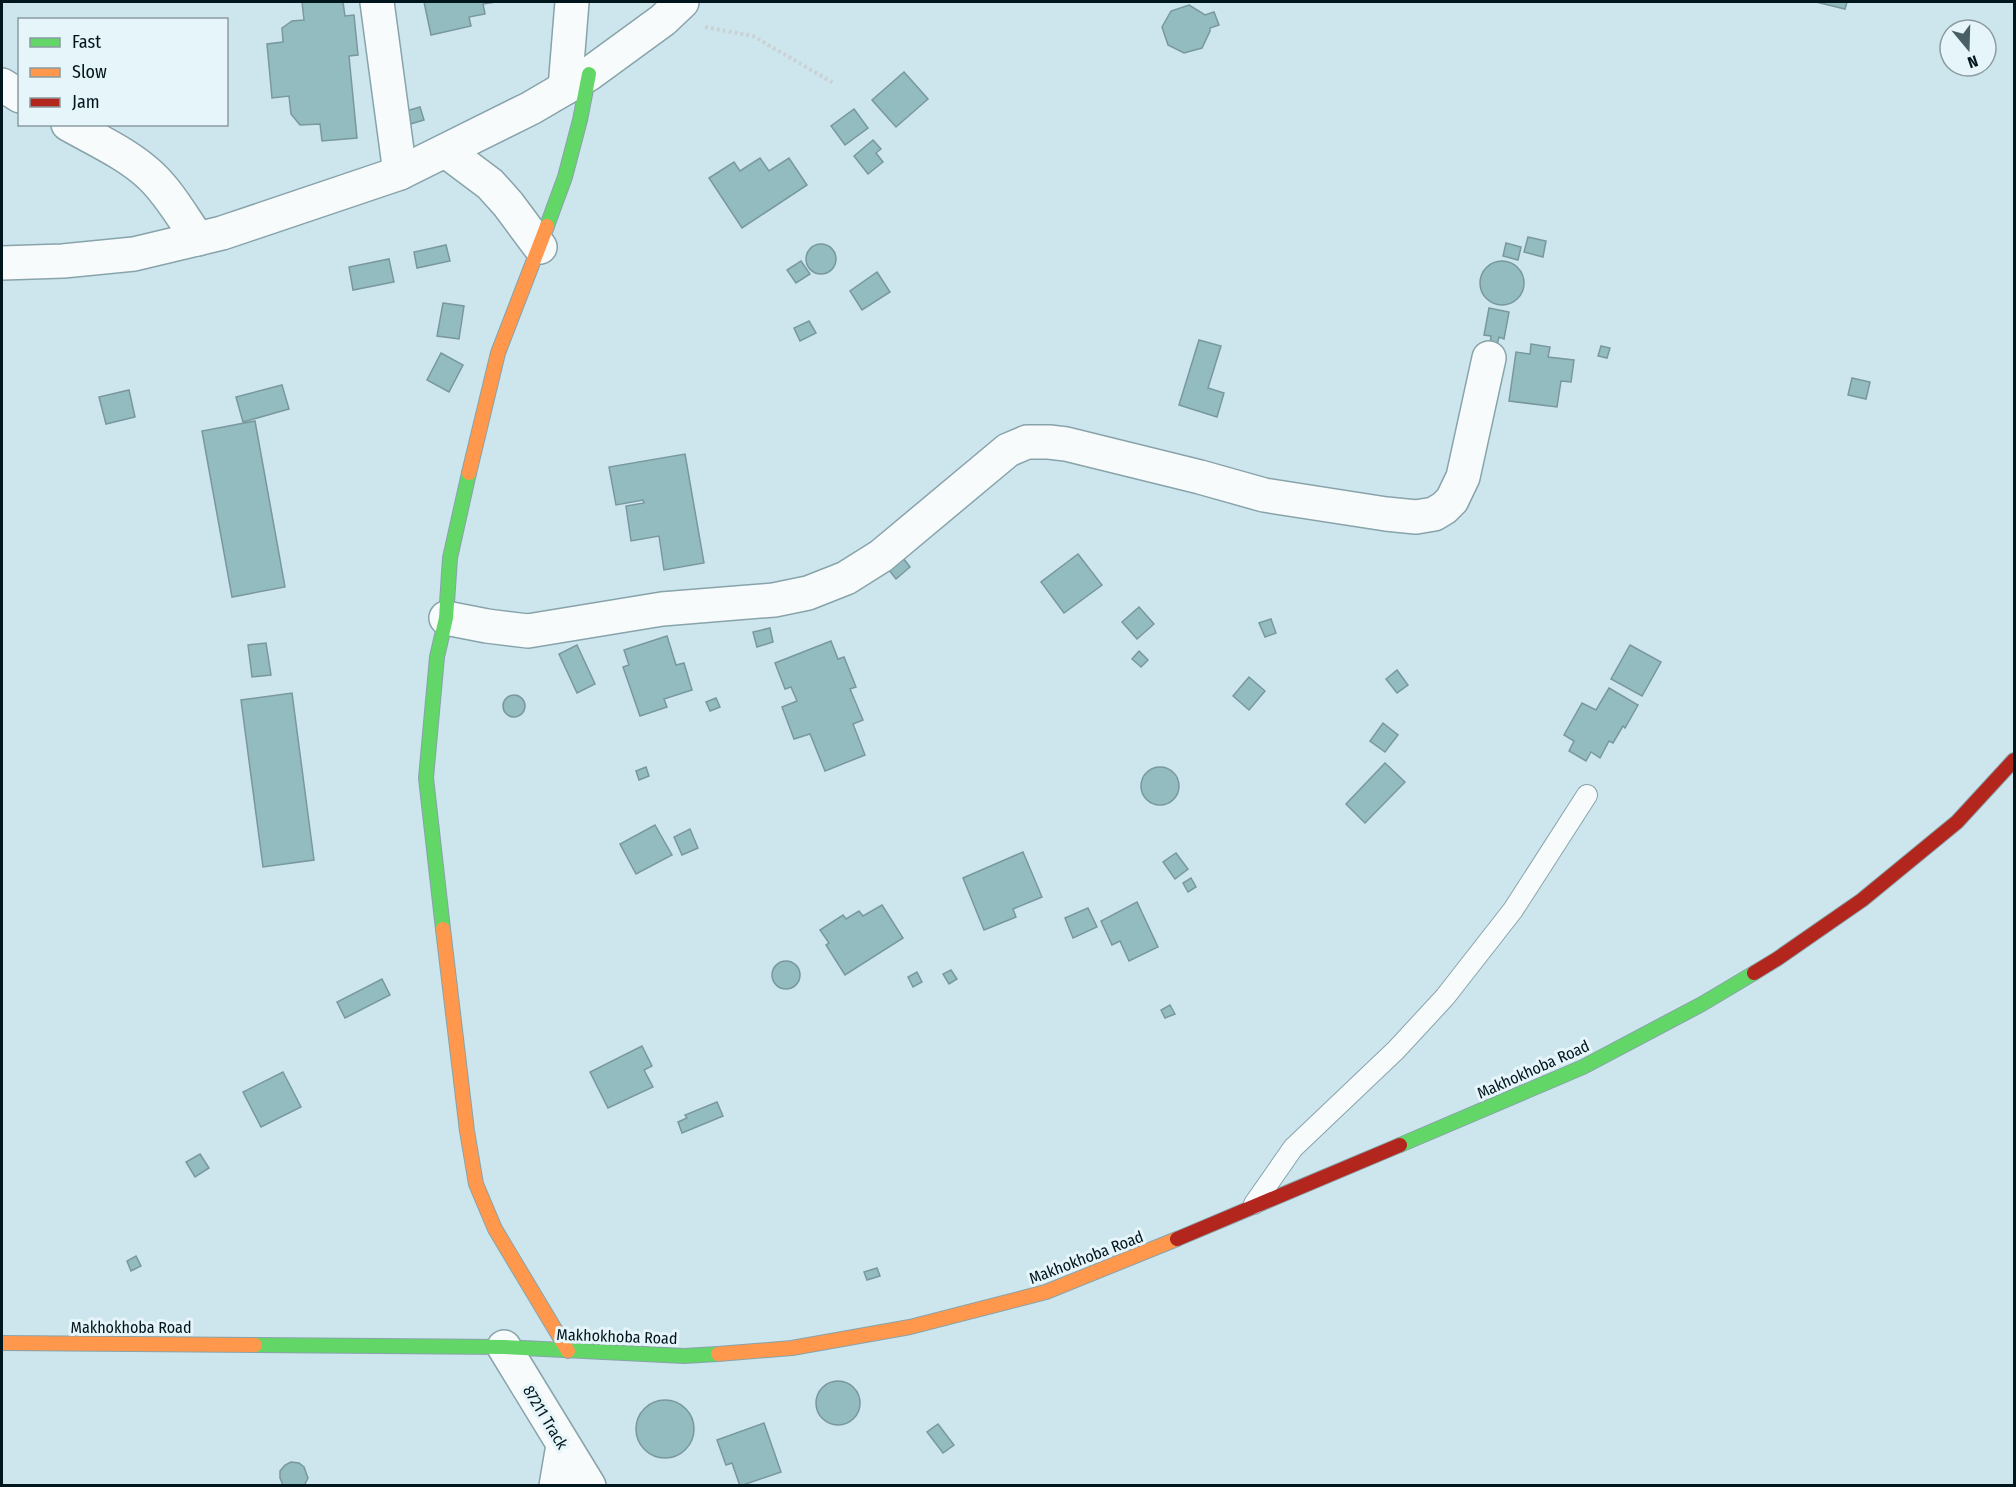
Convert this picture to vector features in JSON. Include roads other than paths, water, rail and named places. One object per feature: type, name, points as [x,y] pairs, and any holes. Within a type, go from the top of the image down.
[{"type":"street","points":[[377,2],[400,173]]},
{"type":"street","points":[[568,1351],[495,1229],[476,1184],[467,1131],[426,778],[437,657],[446,618],[450,558],[498,353],[565,177],[580,120],[572,2]]},
{"type":"street","points":[[2,263],[63,261],[134,254],[198,239],[400,173],[531,108],[577,81],[672,11]]},
{"type":"street","points":[[2,85],[18,95]]},
{"type":"street","points":[[72,126],[120,153],[151,175],[198,239]]},
{"type":"street","points":[[446,151],[490,184],[540,247]]},
{"type":"street","points":[[446,618],[528,631],[662,609],[774,600],[808,593],[846,578],[881,556],[986,466],[1008,450],[1027,442],[1066,444],[1264,495],[1386,514],[1416,517],[1434,514],[1452,500],[1463,477],[1489,358]]},
{"type":"street","name":"Makhokhoba Road","points":[[2,1343],[504,1347],[684,1356],[792,1348],[910,1327],[1046,1292],[1250,1209],[1583,1067],[1702,1004],[1777,959],[1862,900],[1957,822],[2014,760]]},
{"type":"street","name":"87211 Track","points":[[504,1347],[562,1445],[589,1485]]},
{"type":"street","points":[[556,1485],[562,1445]]},
{"type":"lane","points":[[1250,1209],[1293,1148],[1396,1050],[1445,997],[1513,910],[1587,795]]}]
